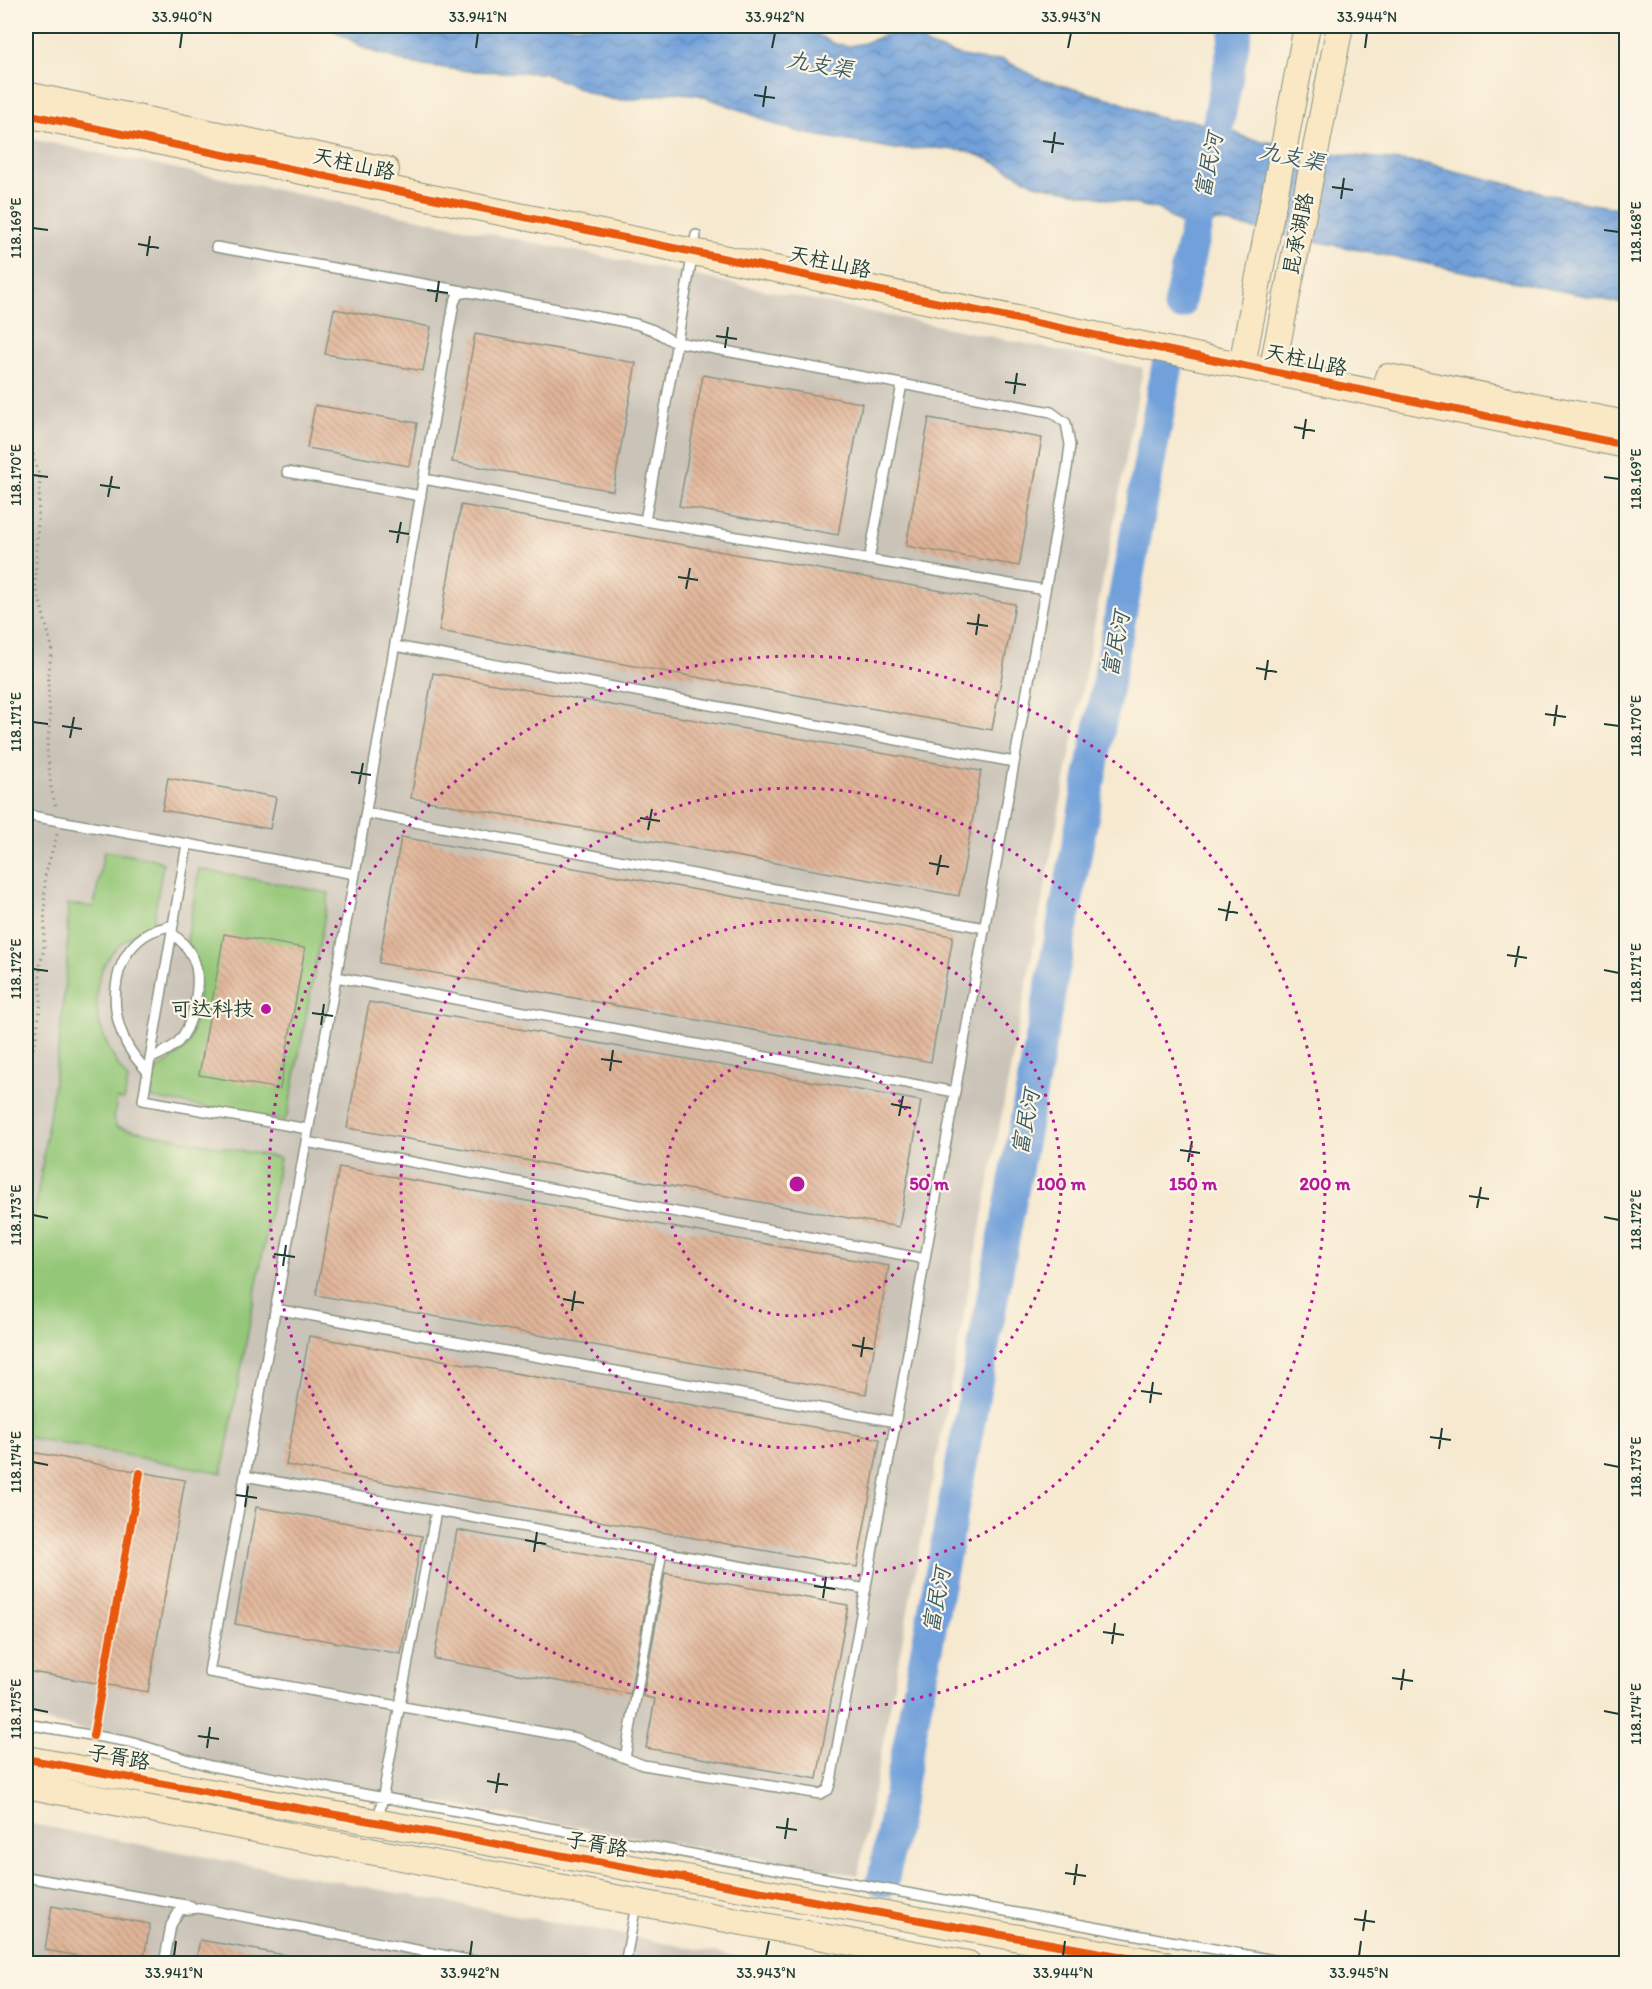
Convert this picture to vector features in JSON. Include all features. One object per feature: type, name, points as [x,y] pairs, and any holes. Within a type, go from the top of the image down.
[{"type":"street","name":"昆承湖路","points":[[1244,357],[1307,26]]},
{"type":"street","name":"昆承湖路","points":[[1273,363],[1340,26]]},
{"type":"street","name":"天柱山路","points":[[26,95],[695,244]]},
{"type":"street","name":"天柱山路","points":[[26,114],[695,244],[1244,357],[1626,444]]},
{"type":"street","name":"天柱山路","points":[[1273,363],[1626,424]]},
{"type":"street","name":"子胥路","points":[[26,1759],[1163,1964]]},
{"type":"street","points":[[26,1785],[968,1964]]},
{"type":"lane","points":[[645,521],[695,244]]},
{"type":"lane","points":[[216,247],[468,292],[636,324],[677,342],[1051,412],[1066,423],[1070,445],[1067,469],[831,1780],[828,1790],[820,1794],[643,1764],[576,1738],[209,1672],[366,813],[454,303],[458,294],[468,292]]},
{"type":"lane","points":[[869,560],[902,384]]},
{"type":"lane","points":[[287,472],[421,496]]},
{"type":"lane","points":[[424,478],[645,521],[1045,590]]},
{"type":"lane","points":[[395,646],[1014,762]]},
{"type":"lane","points":[[366,813],[984,928]]},
{"type":"lane","points":[[26,816],[355,874]]},
{"type":"lane","points":[[187,844],[143,1100],[308,1130]]},
{"type":"lane","points":[[150,1059],[169,1050],[179,1041],[189,1026],[197,991],[194,959],[173,929]]},
{"type":"lane","points":[[148,1072],[124,1040],[118,1019],[115,987],[126,956],[138,941],[152,932],[173,929]]},
{"type":"lane","points":[[336,977],[955,1092]]},
{"type":"lane","points":[[306,1142],[925,1259]]},
{"type":"lane","points":[[275,1310],[896,1422]]},
{"type":"lane","points":[[245,1476],[866,1589]]},
{"type":"lane","points":[[378,1823],[436,1511]]},
{"type":"lane","points":[[625,1758],[662,1552]]},
{"type":"lane","points":[[26,1724],[130,1742],[210,1766],[1296,1964]]},
{"type":"lane","points":[[26,1877],[489,1964]]},
{"type":"lane","points":[[625,1964],[636,1902]]},
{"type":"lane","points":[[164,1964],[171,1925],[180,1910],[199,1908]]},
{"type":"path","points":[[26,324],[32,348],[26,396],[34,461],[40,478],[35,583],[52,646],[48,680],[50,721],[47,749],[51,787],[61,822],[45,876],[44,950],[40,964],[41,1002],[35,1044],[26,1065]]},
{"type":"shaded area","points":[[26,138],[1143,368],[858,1875],[227,1767],[121,1737],[26,1718]]},
{"type":"shaded area","points":[[26,1823],[771,1963],[26,1963]]},
{"type":"green space","points":[[104,851],[154,859],[163,863],[153,924],[129,938],[112,952],[101,973],[97,989],[99,1021],[104,1037],[128,1080],[124,1100],[117,1099],[114,1116],[116,1127],[280,1158],[222,1473],[26,1437],[26,1255],[40,1180],[57,1061],[67,966],[68,904],[94,907]]},
{"type":"green space","points":[[199,869],[329,893],[288,1114],[284,1121],[151,1098],[155,1071],[174,1058],[189,1043],[195,1016],[199,991],[198,965],[187,940]]},
{"type":"water","name":"九支渠","points":[[327,26],[801,26],[835,44],[849,46],[865,43],[885,35],[917,38],[932,47],[962,56],[988,61],[1002,59],[1042,80],[1111,99],[1166,120],[1189,120],[1232,131],[1246,138],[1323,152],[1426,164],[1590,204],[1626,209],[1626,304],[1216,221],[1194,234],[1158,209],[1035,184],[990,160],[967,151],[936,148],[896,149],[803,133],[699,95],[673,92],[616,100],[595,95],[543,73],[467,71],[408,63],[364,48]]},
{"type":"building","points":[[334,309],[431,327],[423,371],[325,354]]},
{"type":"building","points":[[475,334],[636,363],[613,491],[452,462]]},
{"type":"building","points":[[703,375],[862,403],[838,535],[679,506]]},
{"type":"building","points":[[315,405],[417,423],[409,466],[307,448]]},
{"type":"building","points":[[929,418],[1042,438],[1019,566],[906,546]]},
{"type":"building","points":[[461,505],[1015,604],[992,730],[439,631]]},
{"type":"building","points":[[433,673],[981,771],[959,896],[411,798]]},
{"type":"building","points":[[168,778],[276,797],[270,829],[162,810]]},
{"type":"building","points":[[401,837],[953,936],[931,1062],[379,963]]},
{"type":"building","points":[[224,934],[305,948],[280,1089],[199,1075]]},
{"type":"building","points":[[369,1002],[921,1101],[899,1227],[347,1128]]},
{"type":"building","points":[[339,1167],[889,1266],[866,1394],[316,1295]]},
{"type":"building","points":[[309,1336],[880,1439],[857,1567],[286,1465]]},
{"type":"building","points":[[26,1451],[185,1480],[148,1692],[26,1671],[26,1584],[30,1558],[26,1557]]},
{"type":"building","points":[[256,1507],[422,1536],[401,1654],[235,1624]]},
{"type":"building","points":[[457,1530],[653,1566],[630,1694],[434,1659]]},
{"type":"building","points":[[665,1573],[848,1605],[817,1779],[646,1748],[655,1699],[643,1696]]},
{"type":"building","points":[[52,1906],[150,1924],[143,1964],[123,1964],[45,1950]]},
{"type":"building","points":[[200,1940],[291,1956],[290,1964],[195,1964]]},
{"type":"waterway","name":"富民河","points":[[1179,304],[1237,26]]},
{"type":"waterway","name":"富民河","points":[[883,1881],[1168,363]]},
{"type":"waterway","name":"富民河","points":[[868,1964],[870,1956]]},
{"type":"cycle path","points":[[26,114],[1626,445]]},
{"type":"cycle path","points":[[93,1736],[140,1473]]},
{"type":"cycle path","points":[[26,1759],[1163,1964]]},
{"type":"place","name":"可达科技","points":[[266,1009]]}]
